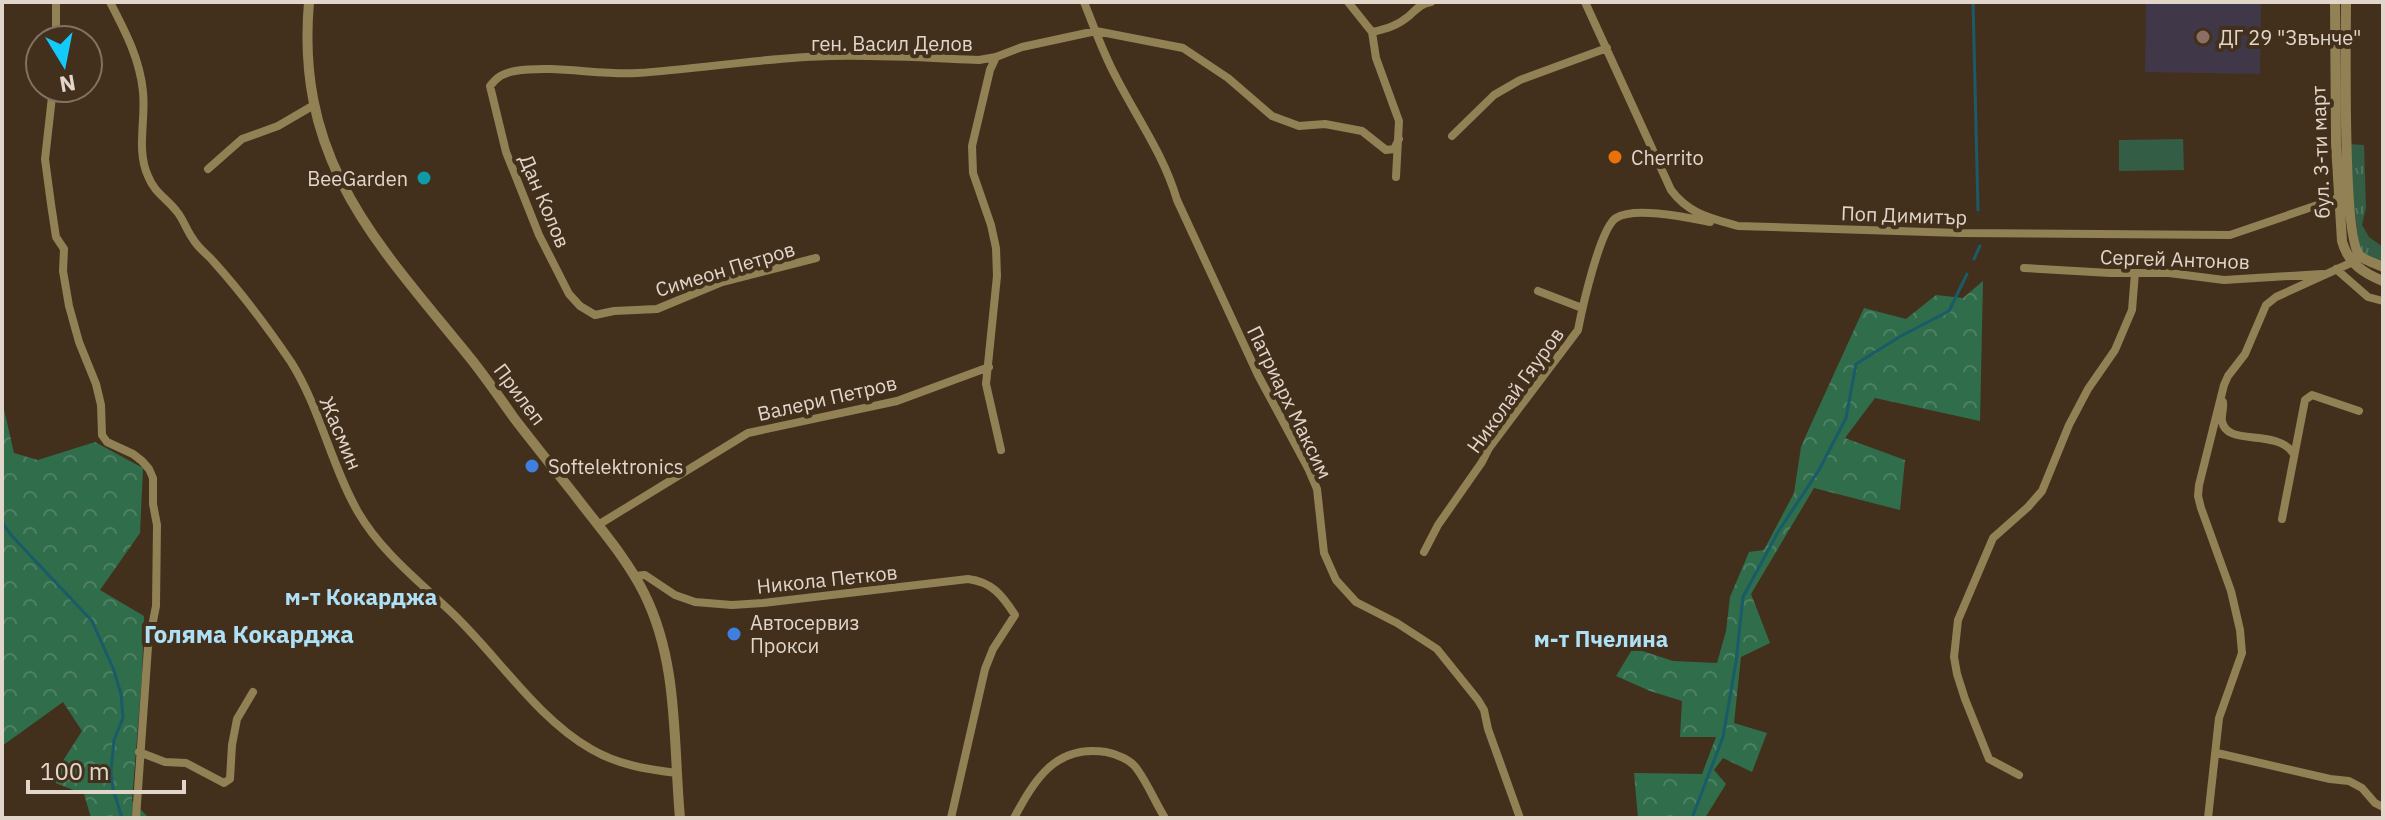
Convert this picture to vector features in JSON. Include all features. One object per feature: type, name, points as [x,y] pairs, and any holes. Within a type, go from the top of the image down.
[{"type":"street","points":[[56,2],[56,24]]},
{"type":"street","name":"Жасмин","points":[[110,2],[134,50],[143,91],[142,150],[148,178],[157,194],[171,204],[193,239],[292,364],[359,514],[393,556],[449,609],[558,724],[588,748],[618,763],[677,773]]},
{"type":"street","name":"Прилеп","points":[[309,2],[309,65],[314,105],[329,156],[348,199],[411,287],[474,363],[598,525],[635,576],[653,613],[669,665],[680,818]]},
{"type":"street","name":"Патриарх Максим","points":[[1084,2],[1116,79],[1147,129],[1172,181],[1177,200],[1258,375],[1308,468],[1317,489],[1324,553],[1336,580],[1356,602],[1397,623],[1437,649],[1478,700],[1520,818]]},
{"type":"street","points":[[1348,2],[1372,32],[1376,58],[1399,121],[1396,177]]},
{"type":"street","points":[[1372,32],[1390,28],[1421,4],[1431,2]]},
{"type":"street","name":"Поп Димитър","points":[[1585,2],[1671,190],[1682,204],[1693,210],[1738,226],[1960,233],[2230,235],[2343,196]]},
{"type":"street","name":"бул. 3-ти март","points":[[2335,2],[2336,145],[2357,260]]},
{"type":"street","name":"бул. 3-ти март","points":[[2343,196],[2346,2]]},
{"type":"street","name":"ген. Васил Делов","points":[[490,86],[497,77],[517,71],[637,73],[830,56],[979,60],[1096,31],[1183,48],[1228,78],[1272,116],[1299,126],[1325,124],[1362,131],[1386,150],[1394,149],[1399,139]]},
{"type":"street","points":[[1452,136],[1494,95],[1520,80],[1607,48]]},
{"type":"street","points":[[996,57],[990,70],[972,146],[973,173],[996,248],[997,276],[986,384],[1001,450]]},
{"type":"street","name":"Дан Колов","points":[[490,86],[506,152],[539,235],[569,294],[580,306],[595,315]]},
{"type":"street","points":[[51,104],[45,159],[56,237],[64,249],[63,271],[69,306],[101,405],[102,435],[107,442],[142,461],[153,478],[157,525],[156,606],[148,647],[136,818]]},
{"type":"street","points":[[208,169],[242,139],[278,126],[314,105]]},
{"type":"street","name":"Николай Гяуров","points":[[1424,552],[1438,525],[1500,432],[1578,330],[1602,237],[1608,226],[1617,217],[1628,214],[1667,215],[1738,226]]},
{"type":"street","name":"Симеон Петров","points":[[595,315],[657,309],[722,282],[816,258]]},
{"type":"street","points":[[2208,818],[2217,753],[2215,737],[2242,653],[2231,591],[2198,496],[2211,431],[2228,376],[2245,354],[2266,305],[2276,297],[2357,260],[2383,267]]},
{"type":"street","points":[[2357,260],[2363,272],[2383,281]]},
{"type":"street","name":"Сергей Антонов","points":[[2024,268],[2169,273],[2224,280],[2325,274]]},
{"type":"street","points":[[2336,269],[2368,297],[2383,301]]},
{"type":"street","points":[[2019,775],[1989,759],[1965,699],[1954,657],[1958,620],[1993,538],[2042,491],[2069,425],[2088,389],[2115,350],[2132,310],[2135,273]]},
{"type":"street","points":[[1538,291],[1582,308]]},
{"type":"street","name":"Валери Петров","points":[[598,525],[748,433],[897,401],[989,367]]},
{"type":"street","points":[[2282,519],[2305,400],[2312,395],[2359,411]]},
{"type":"street","points":[[2222,398],[2222,421],[2228,431],[2235,435],[2281,441],[2293,453]]},
{"type":"street","name":"Никола Петков","points":[[635,576],[645,575],[675,595],[695,602],[723,605],[968,579],[983,581],[1015,615],[998,640],[985,669],[951,818]]},
{"type":"street","points":[[139,752],[165,762],[186,763],[224,783],[230,779],[232,770],[232,745],[237,719],[253,692]]},
{"type":"street","points":[[1014,818],[1031,786],[1051,764],[1085,750],[1115,754],[1136,767],[1165,818]]},
{"type":"street","points":[[2217,753],[2349,781],[2383,807]]},
{"type":"shaded area","name":"ДГ 29 \"Звънче\"","points":[[2146,2],[2261,2],[2260,74],[2145,72]]},
{"type":"green space","points":[[2183,139],[2184,170],[2119,171],[2119,140]]},
{"type":"green space","points":[[2347,144],[2364,145],[2366,208],[2362,225],[2369,237],[2383,247],[2383,267],[2360,256]]},
{"type":"green space","points":[[1983,281],[1980,421],[1875,398],[1845,438],[1905,460],[1900,510],[1814,488],[1751,594],[1770,643],[1741,657],[1734,723],[1767,733],[1752,772],[1723,758],[1714,770],[1726,784],[1705,818],[1638,818],[1634,773],[1702,774],[1716,737],[1680,737],[1682,701],[1616,676],[1633,648],[1673,661],[1717,663],[1726,631],[1730,597],[1749,552],[1764,550],[1794,493],[1801,447],[1864,308],[1906,319],[1936,295],[1963,298]]},
{"type":"green space","points":[[2,401],[14,453],[38,460],[95,442],[143,468],[140,533],[100,590],[144,616],[132,801],[149,818],[91,818],[84,794],[50,781],[82,731],[63,702],[2,746]]},
{"type":"waterway","points":[[1973,2],[1978,210]]},
{"type":"waterway","points":[[1974,259],[1980,246]]},
{"type":"waterway","points":[[1692,818],[1723,737],[1743,597],[1778,532],[1819,470],[1846,418],[1856,364],[1949,311],[1967,274]]},
{"type":"waterway","points":[[2,522],[92,621],[113,668],[121,694],[123,718],[114,740],[111,772],[122,818]]},
{"type":"place","name":"ДГ 29 \"Звънче\"","points":[[2203,37]]},
{"type":"place","name":"Cherrito","points":[[1615,157]]},
{"type":"place","name":"BeeGarden","points":[[424,178]]},
{"type":"place","name":"Softelektronics","points":[[532,466]]},
{"type":"place","name":"Автосервиз Прокси","points":[[734,634]]},
{"type":"district","name":"м-т Кокарджа","points":[[361,596]]},
{"type":"district","name":"Голяма Кокарджа","points":[[249,634]]},
{"type":"district","name":"м-т Пчелина","points":[[1601,638]]}]
